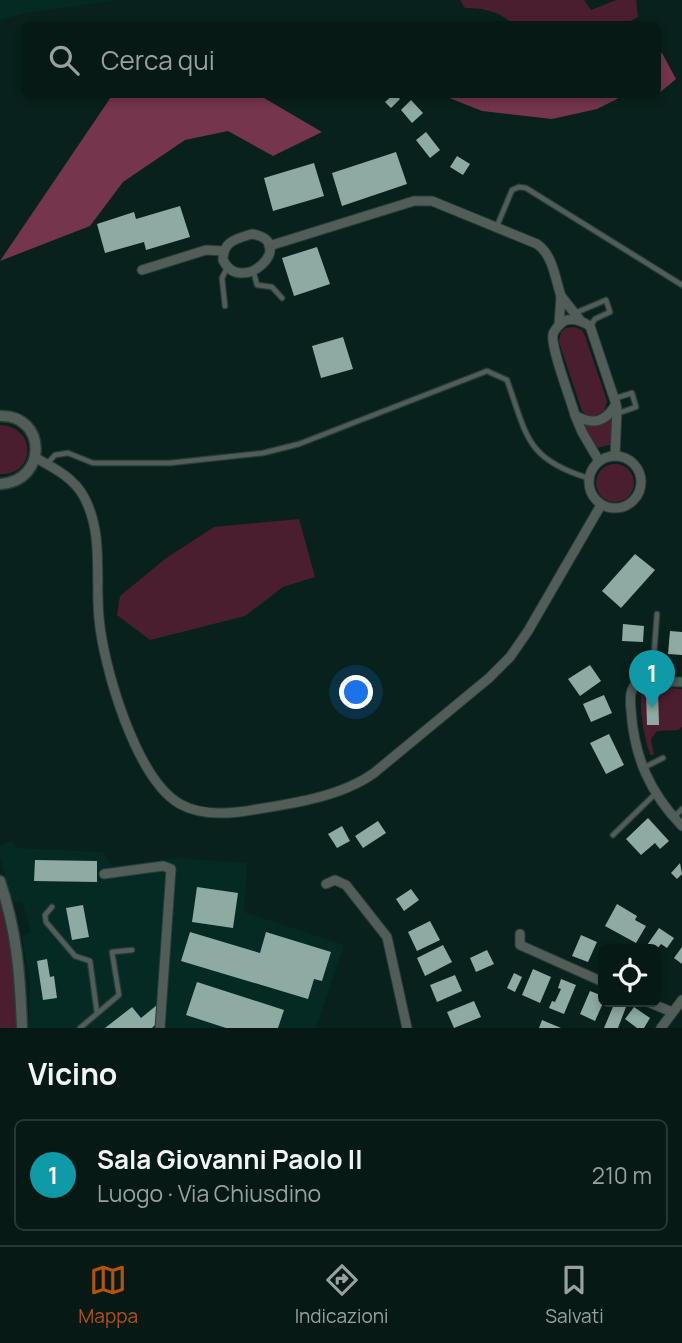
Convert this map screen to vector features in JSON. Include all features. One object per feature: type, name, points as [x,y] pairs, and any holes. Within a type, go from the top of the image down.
[{"type":"street","points":[[269,246],[422,200],[432,201],[544,249],[561,296],[577,316],[590,326],[616,405],[615,456]]},
{"type":"street","points":[[252,234],[261,237],[269,246],[266,262],[253,270],[238,273],[228,268],[223,260],[223,251],[233,239],[252,234]]},
{"type":"street","points":[[142,270],[206,250],[223,251]]},
{"type":"street","points":[[559,325],[561,296]]},
{"type":"street","points":[[577,316],[559,325],[553,334],[554,347],[575,415],[599,461]]},
{"type":"street","points":[[575,415],[586,421],[599,421],[607,417],[616,405]]},
{"type":"street","points":[[0,416],[7,416],[27,426],[33,436],[36,458],[24,477],[1,484],[0,498]]},
{"type":"street","points":[[615,456],[631,461],[637,468],[640,476],[639,494],[627,506],[609,508],[601,505],[590,492],[588,478],[599,461],[615,456]]},
{"type":"street","points":[[36,458],[68,478],[77,487],[92,517],[96,539],[101,635],[114,687],[136,748],[157,784],[171,798],[190,808],[212,813],[260,809],[328,794],[354,785],[374,773],[495,673],[510,657],[601,505]]},
{"type":"street","points":[[682,682],[639,681],[631,692],[632,720],[642,769],[655,793],[682,826]]},
{"type":"street","points":[[104,874],[163,866],[171,869],[160,1028]]},
{"type":"street","points":[[326,884],[335,880],[341,881],[387,937],[407,1028]]},
{"type":"street","points":[[0,881],[8,904],[19,961],[22,1028]]},
{"type":"street","points":[[520,933],[520,945],[598,980]]},
{"type":"street","points":[[662,1028],[682,1000]]},
{"type":"street","points":[[660,1007],[673,1012]]},
{"type":"lane","points":[[496,227],[512,190],[526,188],[682,285]]},
{"type":"lane","points":[[225,306],[222,278],[228,268]]},
{"type":"lane","points":[[253,270],[257,285],[272,286],[282,298]]},
{"type":"lane","points":[[577,316],[606,300],[610,313],[595,319],[590,326]]},
{"type":"lane","points":[[47,464],[55,455],[68,453],[93,463],[170,463],[263,453],[299,444],[487,371],[507,380],[528,442],[537,452],[562,470],[588,478]]},
{"type":"lane","points":[[652,680],[657,614]]},
{"type":"lane","points":[[642,769],[663,758]]},
{"type":"lane","points":[[613,835],[655,793]]},
{"type":"lane","points":[[673,817],[682,809]]},
{"type":"lane","points":[[52,906],[45,915],[46,922],[75,956],[90,961],[97,1013]]},
{"type":"lane","points":[[80,1028],[119,995],[112,952],[132,950]]},
{"type":"shaded area","points":[[0,0],[117,0],[26,13],[0,20]]},
{"type":"shaded area","points":[[460,0],[584,0],[591,10],[616,0],[636,0],[638,17],[631,21],[509,21],[491,11],[465,8]]},
{"type":"shaded area","points":[[661,53],[662,53],[676,79],[661,92]]},
{"type":"shaded area","points":[[110,98],[264,98],[322,132],[273,156],[228,131],[185,140],[123,182],[90,226],[0,261]]},
{"type":"shaded area","points":[[450,98],[619,98],[597,109],[552,119],[482,111]]},
{"type":"shaded area","points":[[575,327],[582,330],[585,336],[607,401],[604,411],[590,416],[582,411],[559,342],[561,332]]},
{"type":"shaded area","points":[[615,413],[613,444],[597,448],[582,423],[600,425]]},
{"type":"shaded area","points":[[0,425],[12,427],[21,433],[26,441],[26,460],[12,473],[0,474]]},
{"type":"shaded area","points":[[615,464],[628,470],[634,483],[628,496],[615,502],[602,496],[596,483],[602,470]]},
{"type":"shaded area","points":[[299,519],[315,577],[283,587],[245,616],[150,640],[117,615],[120,596],[165,559],[214,527]]},
{"type":"shaded area","points":[[642,686],[682,689],[682,727],[678,730],[657,731],[651,739],[654,755],[650,755],[644,729]]},
{"type":"shaded area","points":[[12,841],[17,848],[103,852],[111,866],[178,858],[247,863],[244,912],[344,945],[316,1028],[29,1028],[30,980],[22,936],[31,932],[22,901],[13,902],[0,857],[0,846]]},
{"type":"shaded area","points":[[0,894],[14,950],[16,1028],[0,1028]]},
{"type":"building","points":[[390,98],[400,99],[391,108],[385,102]]},
{"type":"building","points":[[411,100],[423,113],[412,123],[401,110]]},
{"type":"building","points":[[426,132],[440,150],[430,158],[416,140]]},
{"type":"building","points":[[396,152],[407,184],[342,206],[332,173]]},
{"type":"building","points":[[457,156],[470,164],[463,175],[450,167]]},
{"type":"building","points":[[314,163],[324,196],[273,211],[264,178]]},
{"type":"building","points":[[180,206],[190,237],[146,250],[144,242],[105,253],[97,224],[134,212],[136,219]]},
{"type":"building","points":[[317,247],[330,284],[294,296],[282,258]]},
{"type":"building","points":[[343,337],[353,369],[321,378],[312,346]]},
{"type":"building","points":[[635,554],[655,570],[621,608],[602,591]]},
{"type":"building","points":[[623,624],[644,626],[643,642],[622,641]]},
{"type":"building","points":[[670,631],[682,632],[682,655],[668,654]]},
{"type":"building","points":[[590,665],[601,681],[580,696],[568,679]]},
{"type":"building","points":[[646,691],[658,691],[659,725],[647,725]]},
{"type":"building","points":[[604,695],[612,713],[591,722],[583,704]]},
{"type":"building","points":[[609,734],[624,765],[606,774],[590,743]]},
{"type":"building","points":[[648,818],[669,841],[660,849],[655,843],[641,855],[626,839]]},
{"type":"building","points":[[378,821],[386,833],[363,848],[355,836]]},
{"type":"building","points":[[342,826],[350,841],[337,848],[328,834]]},
{"type":"building","points":[[35,860],[97,861],[97,882],[34,881]]},
{"type":"building","points":[[680,863],[682,874],[677,879],[671,873]]},
{"type":"building","points":[[197,887],[238,893],[233,928],[192,922]]},
{"type":"building","points":[[411,889],[419,900],[404,911],[396,899]]},
{"type":"building","points":[[617,904],[637,916],[635,920],[646,926],[636,943],[605,926]]},
{"type":"building","points":[[83,905],[89,937],[72,940],[66,908]]},
{"type":"building","points":[[430,921],[440,940],[417,951],[408,932]]},
{"type":"building","points":[[659,928],[674,938],[667,948],[661,944],[648,944]]},
{"type":"building","points":[[190,932],[260,953],[266,932],[331,952],[322,981],[314,979],[308,999],[181,961]]},
{"type":"building","points":[[581,935],[597,942],[588,962],[572,956]]},
{"type":"building","points":[[443,945],[452,962],[425,976],[417,958]]},
{"type":"building","points":[[682,947],[682,964],[674,958]]},
{"type":"building","points":[[487,950],[494,964],[476,972],[470,958]]},
{"type":"building","points":[[47,959],[50,977],[54,976],[57,998],[43,1000],[37,961]]},
{"type":"building","points":[[533,969],[551,977],[540,1003],[522,995]]},
{"type":"building","points":[[514,973],[522,977],[515,992],[507,988]]},
{"type":"building","points":[[455,975],[462,991],[437,1002],[430,985]]},
{"type":"building","points":[[561,979],[576,985],[564,1014],[549,1008],[561,989],[558,988]]},
{"type":"building","points":[[197,982],[284,1010],[278,1028],[226,1028],[186,1015]]},
{"type":"building","points":[[590,991],[598,994],[598,1007],[601,1007],[595,1021],[580,1014]]},
{"type":"building","points":[[474,1001],[481,1017],[454,1028],[447,1012]]},
{"type":"building","points":[[157,1005],[156,1024],[152,1028],[105,1028],[132,1007],[141,1018]]},
{"type":"building","points":[[613,1007],[626,1007],[618,1028],[604,1028]]},
{"type":"building","points":[[634,1007],[650,1018],[644,1028],[637,1028],[625,1019]]},
{"type":"building","points":[[542,1020],[561,1028],[539,1028]]},
{"type":"place","name":"Sala Giovanni Paolo II","points":[[652,708]]}]
